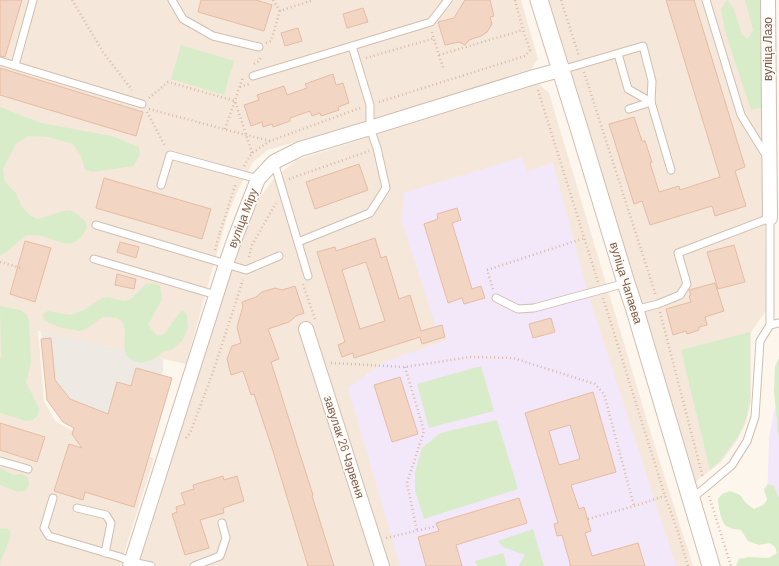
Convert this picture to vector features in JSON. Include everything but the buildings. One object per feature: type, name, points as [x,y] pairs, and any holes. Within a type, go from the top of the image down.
[{"type":"street","name":"вуліца Чапаева","points":[[539,0],[635,310],[711,566]]},
{"type":"street","name":"вуліца Лазо","points":[[768,0],[770,218]]},
{"type":"street","name":"вуліца Міру","points":[[131,564],[226,264],[258,179],[274,162],[300,149],[560,70]]},
{"type":"street","name":"завулак 26 Чэрвеня","points":[[306,329],[382,566]]},
{"type":"lane","points":[[15,65],[33,0]]},
{"type":"lane","points":[[172,0],[183,19],[213,36],[259,47]]},
{"type":"lane","points":[[254,79],[352,46],[431,22],[448,0]]},
{"type":"lane","points":[[706,0],[741,115],[769,161]]},
{"type":"lane","points":[[298,242],[370,213],[386,188],[377,148],[370,128],[370,105],[352,46]]},
{"type":"lane","points":[[560,70],[643,46],[652,81],[651,102],[671,170]]},
{"type":"lane","points":[[618,54],[628,89],[651,102]]},
{"type":"lane","points":[[0,61],[142,104]]},
{"type":"lane","points":[[629,109],[651,102]]},
{"type":"lane","points":[[161,185],[170,155],[258,179]]},
{"type":"lane","points":[[274,162],[308,276]]},
{"type":"lane","points":[[635,310],[658,304],[680,294],[688,284],[678,254],[770,218],[770,325],[760,341],[755,416],[747,441],[732,464],[706,488],[691,499]]},
{"type":"lane","points":[[96,225],[246,270],[279,256]]},
{"type":"lane","points":[[94,259],[216,295]]},
{"type":"lane","points":[[496,298],[518,309],[534,308],[626,283]]},
{"type":"lane","points":[[770,325],[779,323]]},
{"type":"lane","points":[[0,461],[28,469]]},
{"type":"lane","points":[[53,498],[44,528],[49,536],[105,553],[131,564],[151,566]]},
{"type":"lane","points":[[77,508],[106,515],[111,523],[105,553]]},
{"type":"lane","points":[[194,566],[220,556],[226,538],[222,524]]},
{"type":"path","points":[[72,0],[103,52],[142,104],[168,82],[235,101],[252,153]]},
{"type":"path","points":[[272,0],[280,11]]},
{"type":"path","points":[[280,11],[313,0]]},
{"type":"path","points":[[515,0],[530,50],[525,56]]},
{"type":"path","points":[[561,0],[658,304],[706,488],[731,566]]},
{"type":"path","points":[[259,47],[271,41],[280,11]]},
{"type":"path","points":[[439,55],[523,30]]},
{"type":"path","points":[[432,31],[444,70]]},
{"type":"path","points":[[366,58],[435,38]]},
{"type":"path","points":[[240,87],[254,79]]},
{"type":"path","points":[[538,90],[688,566]]},
{"type":"path","points":[[376,97],[378,102]]},
{"type":"path","points":[[170,155],[144,108],[246,136],[270,141]]},
{"type":"path","points":[[182,442],[190,433],[204,397],[246,270],[252,245],[289,179],[377,148]]},
{"type":"path","points":[[496,298],[487,270],[585,238]]},
{"type":"path","points":[[0,262],[21,268]]},
{"type":"path","points":[[330,363],[405,367],[470,357],[513,358],[595,384],[604,394],[634,506]]},
{"type":"path","points":[[405,367],[424,431],[406,483],[417,531]]},
{"type":"path","points":[[588,519],[665,496]]},
{"type":"path","points":[[384,539],[437,526]]},
{"type":"shaded area","points":[[0,0],[521,0],[538,59],[529,72],[268,150],[253,162],[238,190],[227,217],[186,364],[38,331],[44,401],[56,422],[93,441],[154,458],[120,566],[0,566]]},
{"type":"shaded area","points":[[546,0],[762,0],[766,311],[751,332],[751,401],[746,423],[738,439],[721,462],[695,482]]},
{"type":"shaded area","points":[[539,84],[549,93],[652,437],[693,566],[138,566],[222,297],[248,222],[259,199],[275,177],[297,160]]},
{"type":"shaded area","points":[[522,157],[527,172],[553,163],[588,294],[676,566],[400,566],[348,388],[384,362],[447,340],[442,325],[436,327],[402,221],[404,193]]},
{"type":"shaded area","points":[[41,331],[163,359],[162,375],[172,378],[150,452],[63,422],[47,400]]},
{"type":"shaded area","points":[[779,385],[779,542],[767,503],[769,437]]},
{"type":"green space","points":[[727,0],[734,9],[742,35],[748,39],[753,30],[745,0],[763,0],[764,102],[761,108],[751,110],[725,31],[721,9]]},
{"type":"green space","points":[[181,45],[234,61],[224,95],[171,79]]},
{"type":"green space","points":[[0,107],[41,123],[112,136],[139,147],[140,154],[134,166],[93,172],[85,170],[81,156],[73,144],[48,137],[28,136],[16,144],[3,169],[5,182],[16,193],[21,206],[31,216],[38,219],[67,210],[74,212],[85,221],[87,228],[77,241],[67,244],[42,236],[26,235],[5,253],[0,255]]},
{"type":"green space","points":[[153,283],[160,285],[162,299],[148,325],[157,336],[164,334],[182,310],[187,314],[188,328],[182,341],[171,350],[165,351],[154,359],[141,363],[130,359],[126,354],[124,325],[116,318],[103,317],[86,329],[79,331],[58,327],[46,321],[42,315],[48,311],[70,315],[84,310],[102,298],[109,297],[123,301],[130,300],[146,284]]},
{"type":"green space","points":[[0,306],[20,310],[26,314],[29,320],[31,363],[26,382],[39,408],[38,415],[33,420],[26,421],[0,413]]},
{"type":"green space","points":[[750,332],[750,401],[745,422],[737,438],[720,461],[710,470],[681,350]]},
{"type":"green space","points":[[779,358],[779,436],[777,431],[774,391],[775,366]]},
{"type":"green space","points":[[481,366],[494,411],[429,428],[417,384]]},
{"type":"green space","points":[[497,420],[518,489],[424,519],[415,491],[415,472],[422,448],[440,433]]},
{"type":"green space","points":[[0,468],[14,475],[22,474],[28,478],[29,485],[25,491],[18,492],[0,485]]},
{"type":"green space","points":[[768,484],[774,486],[779,498],[779,566],[736,566],[739,559],[749,557],[769,558],[777,553],[775,547],[770,543],[759,545],[748,541],[741,530],[725,525],[721,517],[718,499],[722,494],[730,491],[740,495],[746,503],[754,509],[763,505],[767,500],[764,489]]},
{"type":"green space","points":[[7,528],[11,534],[0,563],[0,529]]},
{"type":"green space","points":[[533,529],[544,566],[519,566],[525,555],[503,547],[498,541]]},
{"type":"green space","points":[[503,553],[507,566],[477,566],[475,561]]}]
